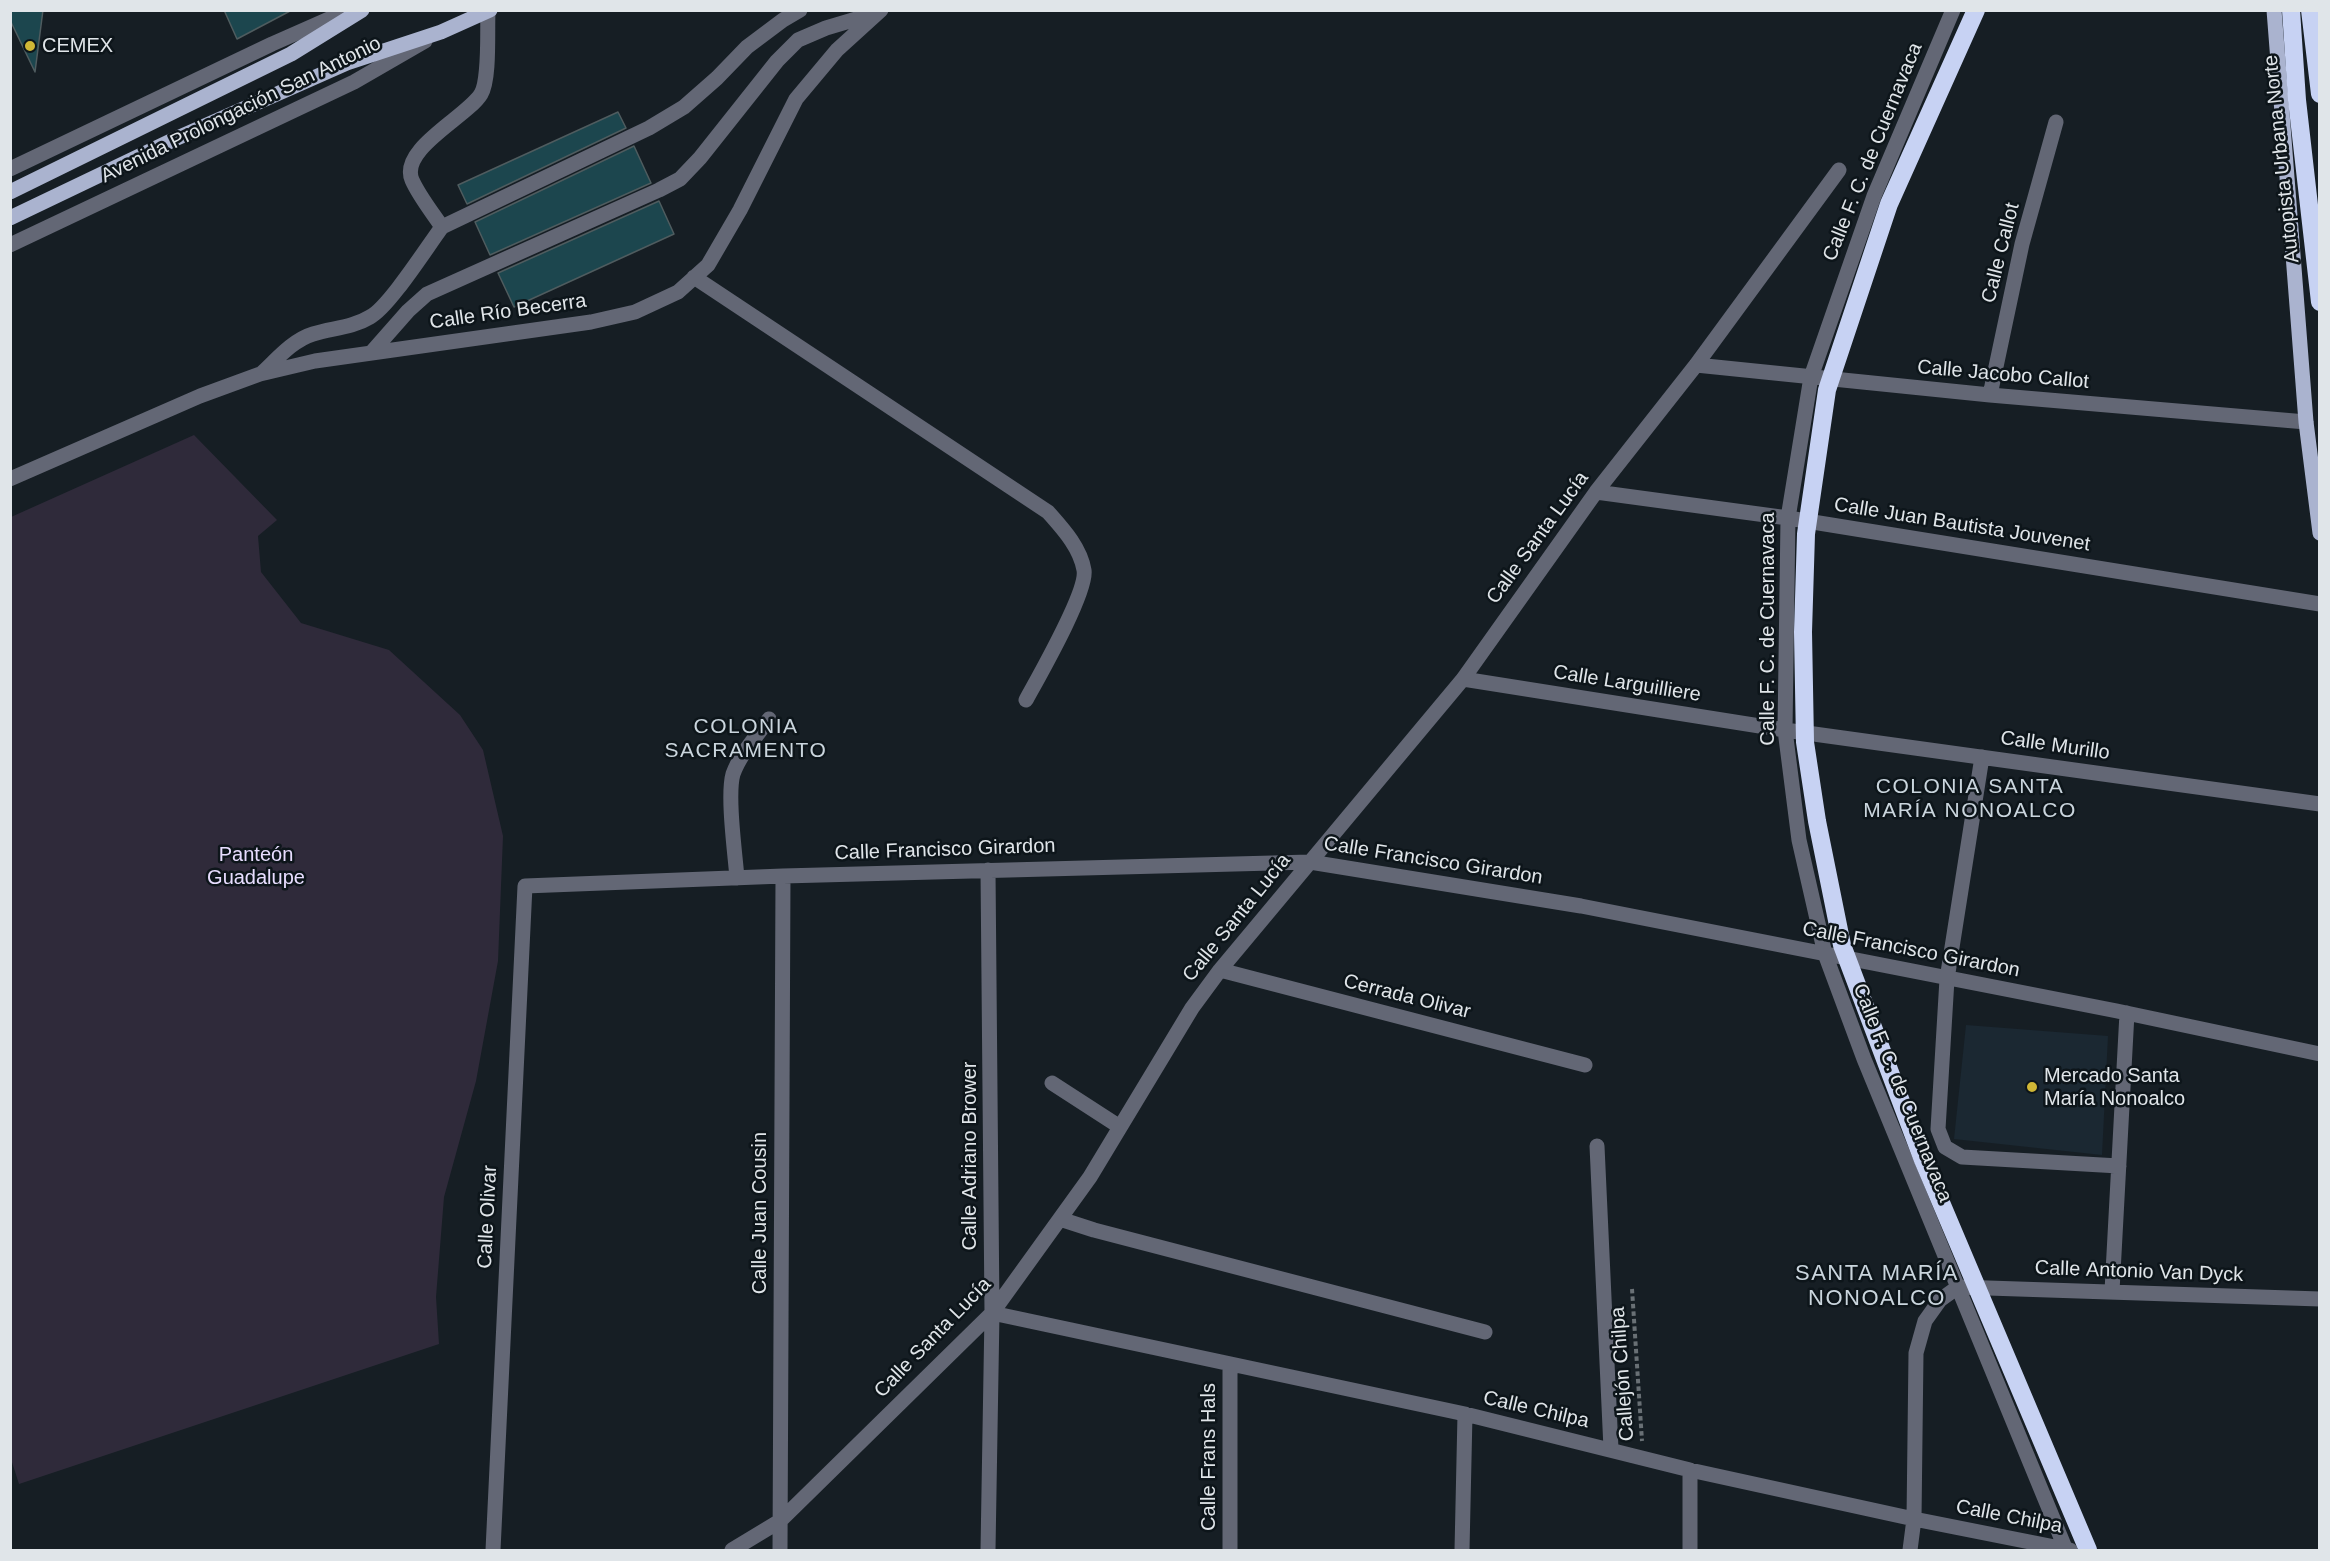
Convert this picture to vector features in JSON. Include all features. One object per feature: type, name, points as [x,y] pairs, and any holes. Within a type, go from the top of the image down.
[{"type":"highway","points":[[1976,10],[1889,204],[1827,390],[1806,534],[1803,632],[1805,742],[1817,821],[1842,945],[1923,1160],[2088,1551]]},
{"type":"highway","name":"Autopista Urbana Norte","points":[[2291,10],[2296,100],[2319,302]]},
{"type":"highway","points":[[2310,10],[2319,94]]},
{"type":"main road","points":[[10,192],[291,54],[362,10]]},
{"type":"main road","points":[[2274,10],[2306,423],[2319,533]]},
{"type":"main road","name":"Avenida Prolongación San Antonio","points":[[441,32],[489,11]]},
{"type":"main road","points":[[10,218],[175,139],[347,63],[441,32]]},
{"type":"street","points":[[10,170],[272,44],[350,10]]},
{"type":"street","points":[[260,374],[295,344],[311,334],[355,325],[373,316],[386,303],[442,227],[658,123],[684,107],[747,47],[800,10]]},
{"type":"street","name":"Calle F. C. de Cuernavaca","points":[[1953,10],[1874,196],[1811,377],[1788,518],[1785,730],[1799,840],[1825,954],[1864,1059],[2067,1550]]},
{"type":"street","points":[[442,227],[411,178],[412,162],[421,147],[474,103],[482,93],[486,81],[489,11]]},
{"type":"street","points":[[371,353],[408,311],[427,294],[680,179],[700,158],[777,61],[798,40],[826,28],[880,11]]},
{"type":"street","name":"Calle Río Becerra","points":[[10,479],[200,396],[260,374],[315,361],[591,322],[635,312],[678,292],[708,265],[740,210],[796,99],[837,50],[880,11]]},
{"type":"street","name":"Avenida Prolongación San Antonio","points":[[10,245],[354,82],[441,32]]},
{"type":"street","name":"Calle Callot","points":[[1990,395],[2022,244],[2056,122]]},
{"type":"street","name":"Calle Santa Lucía","points":[[732,1551],[780,1521],[992,1313],[1090,1177],[1191,1008],[1220,970],[1463,679],[1596,492],[1696,365],[1839,170]]},
{"type":"street","points":[[694,277],[1048,512],[1071,537],[1085,572],[1074,608],[1026,700]]},
{"type":"street","name":"Calle Jacobo Callot","points":[[1696,365],[1990,395],[2306,423]]},
{"type":"street","name":"Calle Juan Bautista Jouvenet","points":[[1596,492],[1788,518],[2319,604]]},
{"type":"street","name":"Calle Larguilliere","points":[[1463,679],[1785,730]]},
{"type":"street","points":[[737,878],[731,794],[733,776],[740,760],[769,719]]},
{"type":"street","name":"Calle Murillo","points":[[1785,730],[2319,804]]},
{"type":"street","points":[[1982,757],[1947,979],[1938,1129],[1945,1147],[1962,1157],[2119,1166]]},
{"type":"street","name":"Calle Francisco Girardon","points":[[525,886],[783,876],[1310,862],[1581,906],[2127,1013],[2319,1054]]},
{"type":"street","name":"Calle Adriano Brower","points":[[988,870],[992,1313],[988,1551]]},
{"type":"street","name":"Calle Juan Cousin","points":[[780,1551],[783,876]]},
{"type":"street","name":"Calle Olivar","points":[[493,1551],[525,886]]},
{"type":"street","name":"Cerrada Olivar","points":[[1220,970],[1585,1065]]},
{"type":"street","points":[[2112,1291],[2127,1013]]},
{"type":"street","points":[[1052,1083],[1120,1127]]},
{"type":"street","points":[[1597,1146],[1611,1449]]},
{"type":"street","points":[[1060,1219],[1094,1230],[1485,1332]]},
{"type":"street","points":[[1910,1551],[1914,1519],[1916,1353],[1926,1321],[1940,1300],[1958,1287]]},
{"type":"street","name":"Calle Antonio Van Dyck","points":[[1958,1287],[2319,1299]]},
{"type":"street","name":"Calle Chilpa","points":[[992,1313],[1465,1414],[1690,1470],[2067,1550]]},
{"type":"street","name":"Calle Frans Hals","points":[[1230,1364],[1230,1551]]},
{"type":"street","points":[[1462,1551],[1465,1414]]},
{"type":"street","points":[[1690,1470],[1690,1551]]},
{"type":"path","name":"Callejón Chilpa","points":[[1632,1289],[1643,1457]]},
{"type":"shaded area","name":"Mercado Santa María Nonoalco","points":[[1966,1025],[2108,1036],[2102,1155],[1954,1139]]},
{"type":"green space","name":"Panteón Guadalupe","points":[[194,435],[277,520],[258,536],[261,572],[301,623],[389,650],[460,715],[483,750],[503,836],[498,961],[476,1081],[444,1197],[436,1297],[439,1344],[19,1484],[10,1456],[11,517]]},
{"type":"building","name":"CEMEX","points":[[10,10],[43,10],[35,72],[10,20]]},
{"type":"building","points":[[224,10],[292,10],[237,39]]},
{"type":"building","points":[[618,112],[626,128],[467,204],[458,185]]},
{"type":"building","points":[[634,146],[651,183],[490,255],[475,222]]},
{"type":"building","points":[[659,201],[674,234],[514,307],[498,273]]},
{"type":"place","name":"CEMEX","points":[[30,46]]},
{"type":"place","name":"Mercado Santa María Nonoalco","points":[[2032,1087]]},
{"type":"district","name":"COLONIA SACRAMENTO","points":[[746,739]]},
{"type":"district","name":"COLONIA SANTA MARÍA NONOALCO","points":[[1970,799]]},
{"type":"district","name":"SANTA MARÍA NONOALCO","points":[[1877,1286]]}]
